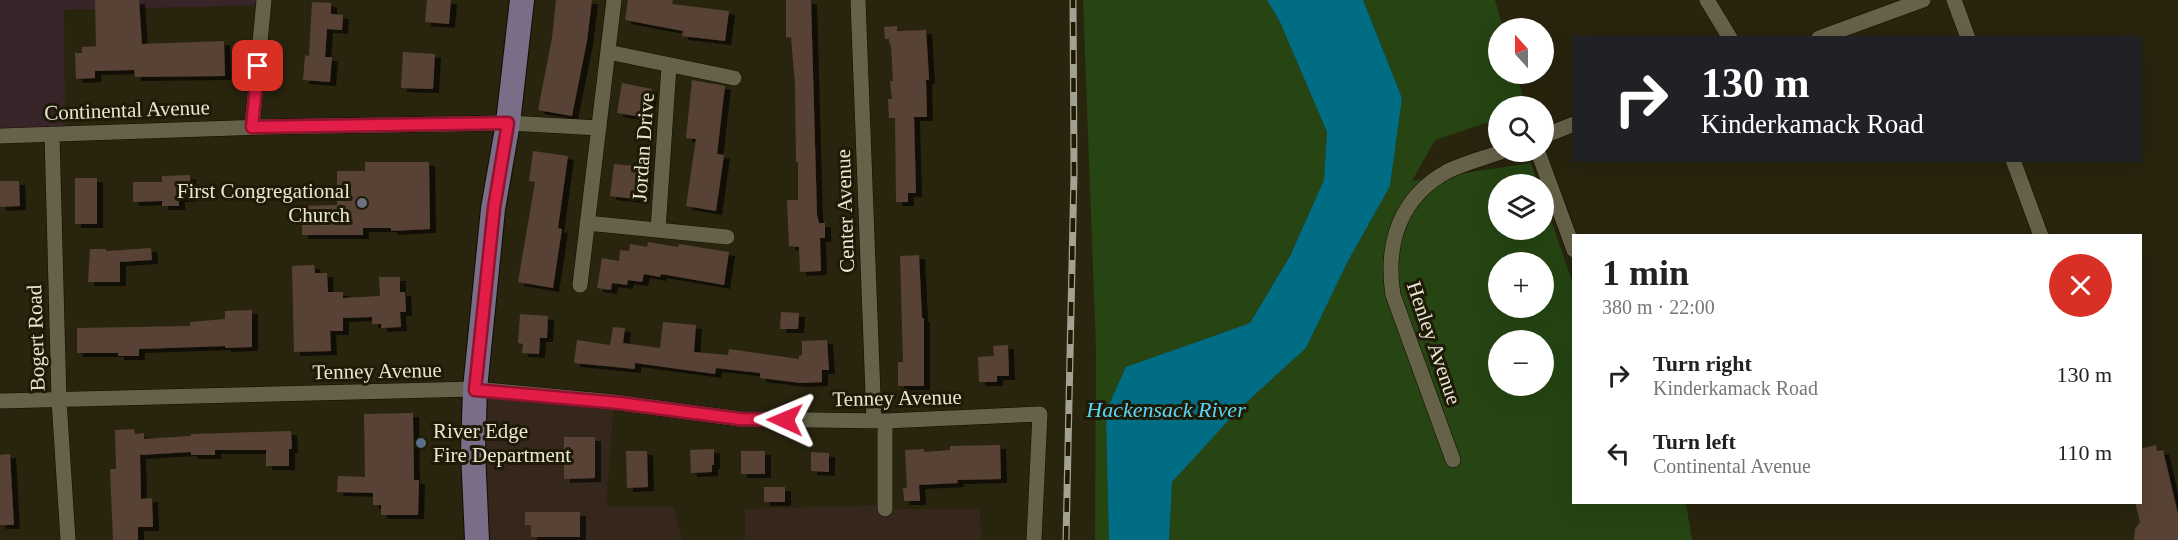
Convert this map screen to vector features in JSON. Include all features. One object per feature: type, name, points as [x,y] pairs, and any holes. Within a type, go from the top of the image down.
[{"type":"main road","points":[[477,540],[473,451],[475,390],[494,208],[508,123],[522,0]]},
{"type":"street","points":[[252,127],[264,0]]},
{"type":"street","name":"Jordan Drive","points":[[580,285],[614,0]]},
{"type":"street","name":"Center Avenue","points":[[858,0],[885,509]]},
{"type":"street","points":[[1707,0],[1729,36]]},
{"type":"street","points":[[1824,36],[1923,0]]},
{"type":"street","points":[[1954,0],[1967,36]]},
{"type":"street","name":"Jordan Drive","points":[[608,52],[734,78]]},
{"type":"street","name":"Jordan Drive","points":[[658,230],[669,66]]},
{"type":"street","points":[[508,123],[599,128]]},
{"type":"street","name":"Continental Avenue","points":[[0,136],[252,127],[508,123]]},
{"type":"street","points":[[1554,132],[1572,125]]},
{"type":"street","name":"Bogert Road","points":[[52,134],[59,400],[68,540]]},
{"type":"street","name":"Henley Avenue","points":[[1453,460],[1393,295],[1390,252],[1400,220],[1417,195],[1449,171],[1488,157]]},
{"type":"street","points":[[1542,162],[1572,245]]},
{"type":"street","points":[[2014,162],[2040,234]]},
{"type":"street","name":"Jordan Drive","points":[[587,223],[727,237]]},
{"type":"street","name":"Tenney Avenue","points":[[0,401],[475,390],[619,403],[740,419],[880,422],[1040,414],[1034,540]]},
{"type":"shaded area","points":[[0,0],[264,0],[263,5],[64,10],[65,134],[0,136]]},
{"type":"shaded area","points":[[475,389],[614,402],[606,506],[674,506],[682,540],[477,540]]},
{"type":"shaded area","points":[[885,505],[886,509],[980,509],[981,540],[745,540],[745,509]]},
{"type":"green space","points":[[1083,0],[1267,0],[1280,22],[1327,132],[1324,180],[1290,256],[1250,323],[1193,343],[1109,487],[1109,540],[1095,540],[1096,349]]},
{"type":"green space","points":[[1363,0],[1495,0],[1500,18],[1488,18],[1488,84],[1519,84],[1523,96],[1488,96],[1488,122],[1435,140],[1412,181],[1531,163],[1535,174],[1488,174],[1488,240],[1554,240],[1554,228],[1572,281],[1572,504],[1686,504],[1692,540],[1169,540],[1171,482],[1238,410],[1306,348],[1347,263],[1390,186],[1402,98]]},
{"type":"water","name":"Hackensack River","points":[[1267,0],[1363,0],[1402,98],[1390,186],[1347,263],[1306,348],[1238,410],[1172,482],[1169,540],[1109,540],[1106,411],[1126,367],[1250,323],[1290,256],[1324,180],[1327,132],[1280,22]]},
{"type":"building","points":[[95,0],[139,0],[142,44],[224,41],[225,76],[135,77],[134,70],[95,71],[95,78],[76,79],[75,53],[82,53],[82,47],[96,46]]},
{"type":"building","points":[[427,0],[451,0],[449,24],[425,22]]},
{"type":"building","points":[[556,0],[592,0],[587,41],[572,116],[538,110],[552,38]]},
{"type":"building","points":[[628,0],[673,0],[672,4],[729,11],[725,41],[682,36],[683,31],[625,20]]},
{"type":"building","points":[[786,0],[811,0],[817,215],[819,223],[825,223],[825,238],[820,238],[821,271],[800,272],[799,247],[789,246],[787,200],[798,200],[798,162],[796,162],[795,84],[791,37],[786,38]]},
{"type":"building","points":[[312,2],[331,3],[331,14],[343,15],[342,30],[327,29],[325,57],[332,57],[330,82],[303,80],[305,55],[309,56]]},
{"type":"building","points":[[897,26],[897,31],[926,30],[928,61],[927,117],[914,117],[916,193],[908,193],[908,202],[896,202],[895,118],[889,118],[888,99],[892,99],[890,81],[893,81],[891,45],[889,39],[885,39],[884,27]]},
{"type":"building","points":[[403,52],[435,54],[433,89],[401,88]]},
{"type":"building","points":[[692,80],[725,86],[717,154],[724,155],[716,211],[686,206],[696,139],[686,138]]},
{"type":"building","points":[[622,83],[652,89],[647,118],[617,113]]},
{"type":"building","points":[[533,151],[568,156],[558,228],[562,229],[553,288],[518,282],[535,182],[529,181]]},
{"type":"building","points":[[365,162],[429,162],[430,229],[391,231],[391,228],[363,228],[363,235],[302,235],[302,206],[337,205],[337,171],[365,171]]},
{"type":"building","points":[[614,164],[646,167],[643,200],[610,196]]},
{"type":"building","points":[[190,175],[191,198],[179,198],[179,206],[162,206],[162,201],[133,202],[133,182],[162,182],[162,176]]},
{"type":"building","points":[[75,178],[97,178],[97,224],[75,224]]},
{"type":"building","points":[[0,181],[19,181],[20,206],[0,207]]},
{"type":"building","points":[[648,242],[678,247],[679,244],[729,252],[724,285],[661,274],[660,277],[644,274],[642,282],[628,280],[627,285],[612,283],[611,290],[597,288],[602,258],[619,261],[620,250],[629,251],[630,244],[647,247]]},
{"type":"building","points":[[151,248],[152,260],[120,262],[120,282],[88,282],[90,249],[106,249],[106,251]]},
{"type":"building","points":[[919,255],[922,318],[924,318],[924,386],[898,386],[898,362],[903,362],[900,256]]},
{"type":"building","points":[[314,265],[315,273],[327,273],[328,292],[343,292],[343,298],[380,296],[379,277],[400,277],[400,292],[405,292],[406,312],[400,312],[401,327],[381,328],[381,324],[372,324],[372,317],[343,318],[343,331],[330,331],[331,351],[294,352],[292,266]]},
{"type":"building","points":[[252,310],[252,347],[139,349],[139,356],[118,356],[118,353],[77,353],[77,328],[190,326],[190,322],[225,319],[225,311]]},
{"type":"building","points":[[781,312],[799,313],[798,329],[780,329]]},
{"type":"building","points":[[520,314],[548,316],[547,338],[540,338],[539,354],[522,353],[523,344],[518,343]]},
{"type":"building","points":[[663,322],[696,325],[694,352],[728,355],[729,349],[799,359],[802,355],[802,341],[827,340],[829,370],[822,370],[822,382],[801,383],[760,378],[760,373],[716,368],[715,374],[635,363],[635,369],[574,363],[577,340],[610,345],[613,327],[625,328],[623,343],[660,348]]},
{"type":"building","points":[[1008,345],[1009,376],[997,376],[997,382],[979,382],[978,357],[994,356],[993,346]]},
{"type":"building","points":[[413,413],[414,480],[419,480],[418,515],[381,515],[381,505],[373,505],[373,493],[337,492],[338,476],[365,477],[364,414]]},
{"type":"building","points":[[134,429],[135,434],[144,433],[144,439],[191,436],[191,434],[291,431],[292,449],[289,449],[289,466],[266,466],[266,450],[215,450],[215,455],[191,455],[191,452],[140,455],[141,499],[152,498],[153,527],[138,527],[138,540],[113,540],[110,469],[116,469],[115,430]]},
{"type":"building","points":[[564,437],[595,437],[595,478],[564,479]]},
{"type":"building","points":[[1000,445],[1001,479],[957,480],[958,483],[919,485],[920,501],[904,501],[903,488],[907,488],[905,450],[924,449],[924,452],[950,450],[950,446]]},
{"type":"building","points":[[2156,445],[2157,451],[2163,450],[2178,514],[2178,540],[2134,540],[2135,529],[2140,522],[2136,504],[2142,504],[2142,448]]},
{"type":"building","points":[[714,449],[712,472],[691,473],[690,450]]},
{"type":"building","points":[[626,451],[647,451],[648,487],[627,488]]},
{"type":"building","points":[[741,451],[765,451],[765,474],[741,474]]},
{"type":"building","points":[[811,452],[829,453],[829,472],[811,471]]},
{"type":"building","points":[[10,454],[14,525],[0,525],[0,455]]},
{"type":"building","points":[[764,487],[785,487],[785,502],[764,502]]},
{"type":"building","points":[[525,512],[580,512],[580,537],[531,537],[531,525],[525,525]]},
{"type":"railway","points":[[1066,540],[1074,173],[1073,0]]},
{"type":"place","name":"First Congregational Church","points":[[362,203]]},
{"type":"place","name":"River Edge Fire Department","points":[[421,443]]},
{"type":"route","points":[[258,66],[252,127],[508,123],[494,208],[475,390],[619,403],[740,419],[785,420]]}]
